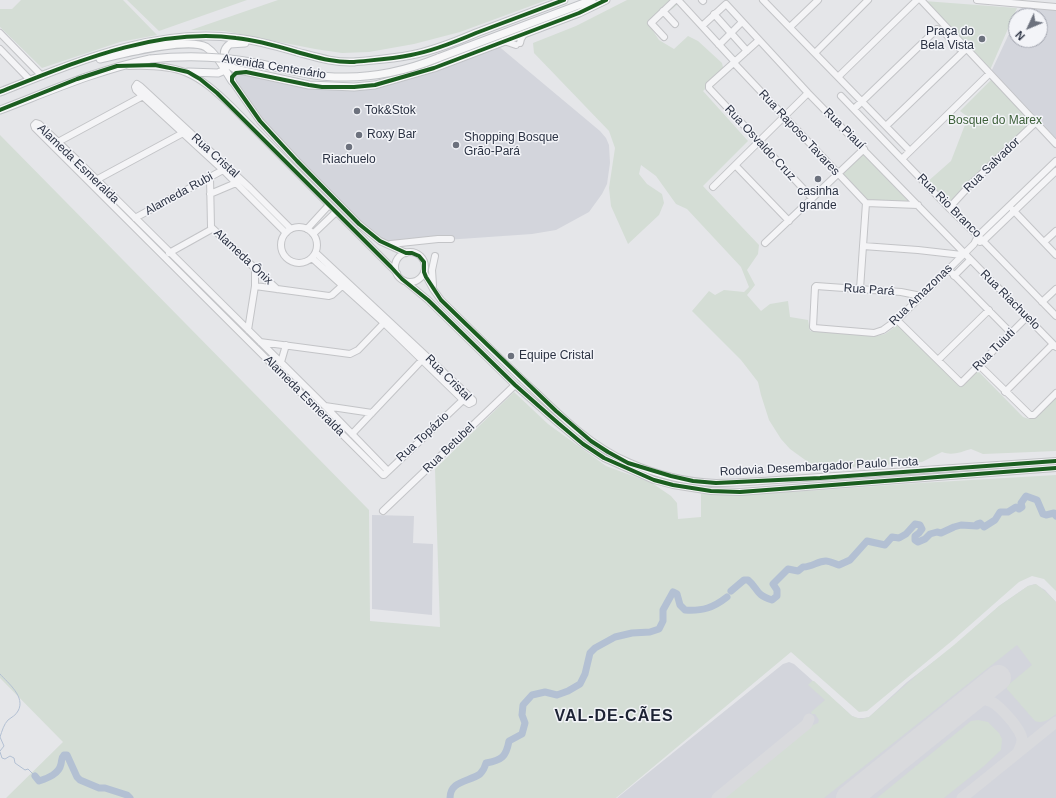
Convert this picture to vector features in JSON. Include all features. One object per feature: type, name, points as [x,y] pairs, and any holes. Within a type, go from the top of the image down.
[{"type":"main road","name":"Avenida Centenário","points":[[0,92],[114,50],[150,42],[180,38],[209,36],[236,38],[270,44],[313,56],[339,61],[352,62],[389,59],[435,49],[564,0]]},
{"type":"main road","name":"Avenida Centenário","points":[[0,110],[77,79],[117,66],[150,59],[183,56],[227,58],[255,62],[312,75],[345,78],[378,76],[413,68],[592,0]]},
{"type":"main road","points":[[270,44],[230,44],[224,54],[227,63],[235,69],[246,72],[322,87],[354,87],[374,85],[434,68],[579,13],[606,0]]},
{"type":"main road","name":"Avenida Centenário","points":[[76,64],[148,49],[189,43],[199,44],[205,47],[215,56],[225,70]]},
{"type":"main road","points":[[188,72],[218,73],[225,70],[232,81]]},
{"type":"main road","points":[[232,81],[232,77],[236,73],[246,72]]},
{"type":"street","points":[[664,37],[651,23],[674,0]]},
{"type":"street","name":"Rua Raposo Tavares","points":[[678,0],[784,117],[866,203]]},
{"type":"street","points":[[790,27],[818,0]]},
{"type":"street","points":[[814,53],[868,0]]},
{"type":"street","points":[[838,77],[917,0]]},
{"type":"street","points":[[921,0],[964,50]]},
{"type":"street","points":[[977,0],[1025,2],[1056,7]]},
{"type":"street","points":[[766,1],[814,53],[910,151]]},
{"type":"street","name":"Rua Piauí","points":[[714,14],[726,4],[808,93],[864,148],[963,254]]},
{"type":"street","points":[[663,11],[676,24]]},
{"type":"street","points":[[702,26],[714,14],[747,51]]},
{"type":"street","points":[[719,45],[742,22]]},
{"type":"street","points":[[854,109],[937,29],[944,32],[989,74],[1056,144]]},
{"type":"street","points":[[0,33],[42,76]]},
{"type":"street","points":[[504,41],[518,44],[524,34]]},
{"type":"street","points":[[734,63],[759,40]]},
{"type":"street","points":[[0,49],[30,80]]},
{"type":"street","points":[[886,126],[964,50]]},
{"type":"street","points":[[20,70],[29,62]]},
{"type":"street","name":"Rua Osvaldo Cruz","points":[[734,63],[708,86],[758,142],[812,198]]},
{"type":"street","points":[[117,66],[155,65],[188,72],[200,79],[217,92],[402,279],[409,282],[417,281],[423,276],[425,266],[422,258],[416,254],[406,253],[389,245],[374,237],[364,228],[321,186],[260,121],[232,81]]},
{"type":"street","points":[[903,158],[989,74]]},
{"type":"street","name":"Rua Cristal","points":[[286,233],[248,190],[236,182],[202,148],[183,133],[163,111],[140,86],[136,86],[135,89],[163,111],[291,229]]},
{"type":"street","points":[[713,187],[736,166],[808,93]]},
{"type":"street","points":[[58,142],[143,96]]},
{"type":"street","name":"Rua Rio Branco","points":[[841,96],[1056,316]]},
{"type":"street","name":"Alameda Esmeralda","points":[[386,473],[326,406],[248,330],[184,272],[169,253],[149,237],[135,218],[112,200],[96,180],[74,162],[35,127],[35,124],[39,123],[58,142],[74,162],[112,200],[149,237],[184,272],[237,329],[342,434],[386,473]]},
{"type":"street","name":"Rua Salvador","points":[[949,208],[972,183],[1035,123]]},
{"type":"street","points":[[96,180],[183,133]]},
{"type":"street","points":[[765,243],[864,148]]},
{"type":"street","points":[[981,239],[1009,206],[1056,161]]},
{"type":"street","points":[[736,166],[789,221]]},
{"type":"street","name":"Alameda Rubi","points":[[135,218],[223,170]]},
{"type":"street","points":[[981,239],[1015,212],[1056,171]]},
{"type":"street","name":"Alameda Ônix","points":[[210,178],[210,224],[212,229],[277,289]]},
{"type":"street","points":[[308,184],[310,179],[317,185],[321,186]]},
{"type":"street","points":[[210,194],[236,182]]},
{"type":"street","points":[[860,289],[866,203],[918,205]]},
{"type":"street","points":[[306,229],[329,204]]},
{"type":"street","points":[[1009,206],[1056,255]]},
{"type":"street","points":[[313,234],[336,212]]},
{"type":"street","points":[[296,227],[306,229],[313,234],[317,243],[314,255],[307,262],[295,263],[285,256],[281,244],[282,238],[291,229],[296,227]]},
{"type":"street","points":[[169,253],[212,229]]},
{"type":"street","points":[[1044,242],[1056,231]]},
{"type":"street","points":[[389,245],[438,239],[451,239]]},
{"type":"street","name":"Rua Amazonas","points":[[814,328],[874,333],[883,330],[897,320],[963,254],[981,239]]},
{"type":"street","points":[[863,246],[963,254]]},
{"type":"street","points":[[397,273],[395,266],[398,259],[406,253]]},
{"type":"street","name":"Rua Riachuelo","points":[[963,254],[1054,345]]},
{"type":"street","name":"Rua Cristal","points":[[314,255],[343,285],[365,302],[422,360],[444,377],[474,401],[470,404],[463,400],[444,377],[365,302],[314,255]]},
{"type":"street","points":[[433,289],[432,273],[436,256]]},
{"type":"street","points":[[954,276],[970,260]]},
{"type":"street","points":[[248,330],[255,286],[255,269]]},
{"type":"street","points":[[948,269],[1011,333]]},
{"type":"street","name":"Rodovia Desembargador Paulo Frota","points":[[424,272],[441,300],[562,416],[591,441],[608,452],[644,468],[693,481],[716,483],[762,482],[1056,461]]},
{"type":"street","name":"Rodovia Desembargador Paulo Frota","points":[[405,281],[428,300],[515,384],[583,444],[604,458],[654,480],[687,487],[740,492],[1056,468]]},
{"type":"street","name":"Alameda Ônix","points":[[255,286],[329,296],[343,285]]},
{"type":"street","name":"Rua Pará","points":[[814,328],[816,286],[901,292],[921,296]]},
{"type":"street","points":[[1042,302],[1056,289]]},
{"type":"street","points":[[897,320],[938,360],[989,310]]},
{"type":"street","name":"Rua Tuiuti","points":[[938,360],[960,382],[963,382],[1027,317]]},
{"type":"street","points":[[260,342],[350,354],[358,350],[384,323]]},
{"type":"street","points":[[237,329],[241,324]]},
{"type":"street","points":[[281,373],[284,365],[286,345]]},
{"type":"street","points":[[1005,392],[1054,345]]},
{"type":"street","points":[[352,434],[422,360]]},
{"type":"street","points":[[979,365],[1031,416],[1056,393]]},
{"type":"street","name":"Rua Betubel","points":[[383,511],[515,384]]},
{"type":"street","name":"Rua Topázio","points":[[386,473],[463,400]]},
{"type":"street","points":[[326,406],[372,413]]},
{"type":"street","points":[[342,434],[346,428]]},
{"type":"shaded area","points":[[1022,6],[1039,8],[1021,8]]},
{"type":"shaded area","points":[[1048,9],[1056,10],[1056,140],[991,72],[1008,36],[1008,48],[1048,48]]},
{"type":"shaded area","points":[[496,44],[600,131],[606,138],[609,145],[610,163],[607,184],[602,194],[589,212],[556,230],[532,234],[402,243],[391,242],[374,237],[247,107],[234,78],[237,74],[242,73],[310,84],[375,85]]},
{"type":"shaded area","points":[[372,515],[414,516],[413,543],[433,544],[432,615],[372,609]]},
{"type":"shaded area","points":[[1035,584],[1045,590],[1056,602],[1056,798],[617,798],[783,664],[789,662],[794,664],[852,716],[857,718],[869,717],[907,682],[954,646],[999,606],[1028,586]]},
{"type":"green space","points":[[21,0],[123,0],[157,35],[120,42],[42,68],[0,27],[0,9],[12,9]]},
{"type":"green space","points":[[127,0],[247,0],[159,31]]},
{"type":"green space","points":[[278,0],[547,0],[460,32],[414,44],[369,52],[342,53],[224,31],[191,30]]},
{"type":"green space","points":[[627,0],[683,0],[666,14],[658,17],[650,26],[659,40],[674,49],[688,36],[698,41],[722,63],[724,72],[703,91],[748,141],[703,186],[759,245],[758,254],[747,270],[755,285],[747,295],[761,311],[770,304],[788,301],[790,317],[808,320],[810,331],[876,336],[885,334],[899,324],[958,385],[964,385],[978,371],[1023,417],[1029,419],[1056,395],[1056,451],[983,454],[971,449],[953,454],[942,452],[922,462],[824,469],[808,462],[790,449],[781,439],[769,420],[758,382],[741,360],[692,311],[709,291],[715,295],[724,290],[744,292],[749,287],[741,267],[687,209],[676,204],[656,176],[641,165],[639,174],[647,184],[662,194],[664,203],[659,215],[628,244],[611,206],[609,188],[615,148],[609,131],[534,53],[533,43],[576,26]]},
{"type":"green space","name":"Praça do Bela Vista","points":[[924,1],[1017,8],[1008,8],[1008,29],[990,70]]},
{"type":"green space","name":"Bosque do Marex","points":[[993,78],[1035,123],[949,206],[926,183],[951,161],[968,117],[960,111]]},
{"type":"green space","points":[[0,135],[369,510],[370,621],[440,627],[435,469],[514,392],[548,424],[606,466],[652,483],[671,496],[677,503],[678,519],[701,517],[701,494],[783,492],[1056,475],[1056,591],[1044,579],[1032,576],[1019,582],[953,640],[867,711],[859,712],[791,652],[616,798],[6,798],[63,742],[0,678]]},
{"type":"green space","points":[[864,150],[917,205],[865,205],[837,175]]},
{"type":"green space","points":[[1036,584],[1056,602],[1056,714],[1051,718],[1044,721],[1035,721],[1007,689],[1007,686],[1032,665],[1017,645],[824,798],[723,798],[813,725],[818,723],[819,720],[815,714],[812,714],[811,712],[825,700],[808,685],[812,681],[814,681],[852,716],[861,719],[869,717],[999,606],[1028,586]]},
{"type":"green space","points":[[978,720],[988,722],[999,733],[1002,739],[1001,750],[984,766],[944,798],[877,798],[971,721]]},
{"type":"waterway","points":[[731,591],[744,580],[748,580],[762,596],[772,600],[777,596],[777,590],[773,584],[788,569],[798,571],[803,567],[826,561],[839,565],[850,560],[867,541],[885,545],[892,537],[899,538],[906,534],[915,524],[920,525],[922,529],[915,536],[915,540],[918,542],[925,539],[930,534],[937,532],[941,533],[961,525],[977,526],[977,524],[980,523],[984,527],[995,520],[1000,512],[1008,512],[1016,507],[1019,509],[1022,507],[1021,503],[1026,496],[1037,500],[1043,514],[1046,515],[1054,513],[1056,516]]},
{"type":"waterway","points":[[450,798],[451,792],[456,785],[480,774],[486,763],[500,759],[505,754],[509,741],[522,734],[525,723],[522,715],[523,705],[532,695],[545,692],[557,695],[580,684],[585,674],[590,653],[595,648],[615,637],[632,633],[650,632],[659,629],[663,621],[663,610],[673,592],[677,594],[680,605],[685,610],[708,608],[727,597]]},
{"type":"waterway","points":[[0,674],[15,691],[20,701],[20,706],[17,712],[8,720],[3,728],[0,737],[4,746],[0,751]]},
{"type":"waterway","points":[[0,752],[2,758],[5,759],[10,756],[14,758],[15,763],[25,770],[28,769],[35,776]]},
{"type":"waterway","points":[[35,776],[39,781],[53,775],[60,767],[63,756],[67,755],[77,777],[80,780],[99,788],[105,788],[127,795],[130,798]]},
{"type":"taxiway","points":[[967,703],[981,699],[987,700],[1003,710],[1021,735],[1022,743],[1018,752]]},
{"type":"taxiway","points":[[717,798],[807,724],[809,719]]},
{"type":"taxiway","points":[[962,798],[1056,722]]},
{"type":"runway","points":[[849,798],[998,678]]},
{"type":"cycle path","points":[[0,92],[86,59],[115,50],[175,38],[206,36],[244,39],[339,62],[354,62],[404,56],[444,46],[564,0]]},
{"type":"cycle path","points":[[606,0],[579,13],[434,68],[375,85],[354,87],[322,87],[246,72],[236,73],[232,77],[232,81],[260,121],[359,224],[380,241],[406,253],[412,253],[419,256],[424,262],[424,272],[426,277],[441,300],[556,411],[591,441],[628,463],[671,476],[693,481],[716,483],[820,478],[1056,461]]},
{"type":"cycle path","points":[[0,110],[77,79],[117,66],[155,65],[188,72],[200,79],[217,93],[402,279],[428,300],[515,385],[558,423],[583,444],[604,458],[654,480],[673,485],[711,491],[740,492],[1056,468]]},
{"type":"place","name":"Praça do Bela Vista","points":[[982,39]]},
{"type":"place","name":"Tok&Stok","points":[[357,111]]},
{"type":"place","name":"Roxy Bar","points":[[359,135]]},
{"type":"place","name":"Shopping Bosque Grão-Pará","points":[[456,145]]},
{"type":"place","name":"Riachuelo","points":[[349,147]]},
{"type":"place","name":"casinha grande","points":[[818,179]]},
{"type":"place","name":"Equipe Cristal","points":[[511,356]]},
{"type":"district","name":"VAL-DE-CÃES","points":[[614,717]]}]
